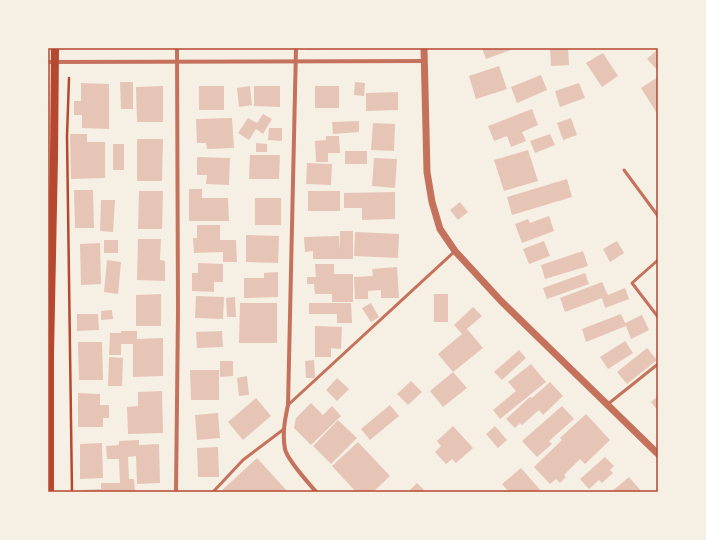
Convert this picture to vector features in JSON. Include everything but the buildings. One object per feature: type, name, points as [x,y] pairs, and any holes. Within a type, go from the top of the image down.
[{"type":"main road","points":[[50,492],[49,354],[52,62],[55,48]]},
{"type":"street","points":[[176,492],[178,311],[177,48]]},
{"type":"street","points":[[296,48],[288,405],[284,429],[285,450],[296,468],[316,492]]},
{"type":"street","points":[[424,48],[427,172],[432,202],[440,229],[455,251],[501,301],[658,454]]},
{"type":"street","points":[[52,62],[425,60]]},
{"type":"lane","points":[[624,170],[658,216]]},
{"type":"lane","points":[[288,405],[455,251]]},
{"type":"lane","points":[[658,260],[632,283],[658,317]]},
{"type":"lane","points":[[607,405],[658,364]]},
{"type":"lane","points":[[213,492],[243,460],[284,429]]},
{"type":"path","points":[[69,78],[68,136],[72,492]]}]
